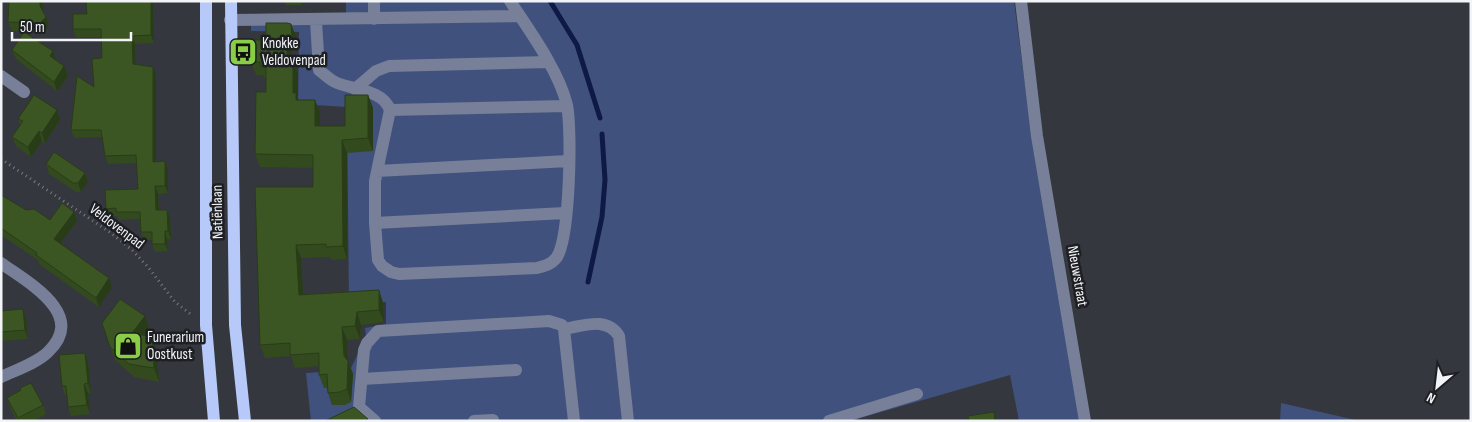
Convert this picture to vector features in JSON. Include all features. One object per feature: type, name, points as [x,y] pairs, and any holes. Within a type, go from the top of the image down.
[{"type":"main road","name":"Natiënlaan","points":[[206,1],[206,325],[214,421]]},
{"type":"main road","name":"Natiënlaan","points":[[231,1],[236,325],[245,421]]},
{"type":"street","points":[[374,1],[374,19]]},
{"type":"street","points":[[316,20],[319,70],[334,82],[378,97],[390,110],[373,196],[378,260],[382,266],[391,272],[399,274],[537,268],[548,265],[557,256],[563,236],[568,161],[567,106],[548,62],[510,1]]},
{"type":"street","name":"Nieuwstraat","points":[[1021,1],[1037,136],[1085,421]]},
{"type":"street","points":[[230,20],[519,16]]},
{"type":"street","points":[[355,89],[376,71],[389,66],[548,62]]},
{"type":"street","points":[[1,76],[24,92]]},
{"type":"street","points":[[390,110],[567,106]]},
{"type":"street","points":[[377,171],[568,161]]},
{"type":"street","points":[[375,223],[565,213]]},
{"type":"street","points":[[1,263],[49,298],[57,310],[60,324],[56,340],[48,352],[1,377]]},
{"type":"street","points":[[359,407],[364,350],[367,343],[378,331],[549,321],[562,325],[564,329],[574,421]]},
{"type":"street","points":[[564,329],[600,323],[608,324],[615,330],[619,336],[628,421]]},
{"type":"street","points":[[362,379],[516,370]]},
{"type":"street","points":[[829,421],[917,394]]},
{"type":"street","points":[[345,414],[359,407]]},
{"type":"street","points":[[359,407],[374,421]]},
{"type":"street","points":[[474,421],[494,420]]},
{"type":"path","name":"Veldovenpad","points":[[1,159],[111,233],[132,250],[148,266],[174,302],[206,325]]},
{"type":"shaded area","points":[[346,1],[1014,1],[1031,131],[1080,421],[1019,421],[1010,375],[850,421],[311,421],[306,373],[350,370],[366,337],[365,328],[386,324],[386,302],[349,304],[347,107],[298,104],[299,32],[251,31],[251,14],[346,13]]},
{"type":"shaded area","points":[[1281,403],[1360,421],[1280,421]]},
{"type":"building","points":[[9,1],[40,1],[40,6],[46,17],[40,23],[8,22]]},
{"type":"building","points":[[86,1],[151,1],[151,35],[132,36],[133,64],[153,67],[153,162],[165,161],[165,186],[155,186],[156,210],[167,210],[168,231],[165,231],[165,244],[152,244],[152,232],[141,232],[140,212],[116,212],[116,208],[106,209],[105,190],[138,189],[136,155],[105,156],[101,130],[71,130],[77,76],[94,87],[92,59],[102,58],[101,29],[73,29],[73,14],[87,14]]},
{"type":"building","points":[[266,23],[291,24],[292,37],[287,38],[287,61],[293,61],[293,93],[296,93],[296,100],[315,100],[315,126],[345,126],[345,95],[368,95],[368,138],[342,140],[343,246],[326,247],[326,244],[296,245],[299,295],[379,290],[379,310],[357,312],[355,326],[342,327],[344,356],[348,361],[347,389],[340,392],[328,393],[327,374],[319,375],[319,353],[290,355],[290,343],[260,345],[255,187],[313,187],[313,155],[255,154],[256,92],[266,92],[266,66],[260,66],[260,62],[251,62],[251,40],[260,40],[260,36],[266,36]]},
{"type":"building","points":[[24,32],[53,51],[50,56],[64,66],[54,82],[12,50]]},
{"type":"building","points":[[34,95],[57,110],[42,133],[39,131],[28,147],[12,137],[23,121],[18,119]]},
{"type":"building","points":[[54,152],[85,173],[78,183],[73,183],[46,164]]},
{"type":"building","points":[[1,195],[26,210],[34,209],[50,220],[62,203],[74,212],[54,239],[109,278],[96,298],[1,228]]},
{"type":"building","name":"Funerarium Oostkust","points":[[120,299],[145,316],[132,333],[152,337],[154,368],[129,364],[110,347],[102,323]]},
{"type":"building","points":[[23,309],[25,330],[1,332],[1,311]]},
{"type":"building","points":[[85,353],[88,383],[84,384],[87,405],[68,407],[66,386],[62,386],[59,355]]},
{"type":"building","points":[[31,383],[43,405],[18,418],[7,398],[21,390],[20,388]]},
{"type":"building","points":[[354,407],[368,419],[366,421],[327,420]]},
{"type":"building","points":[[994,412],[995,421],[969,421],[968,416]]},
{"type":"waterway","points":[[550,1],[577,45],[600,118]]},
{"type":"waterway","points":[[588,282],[602,217],[605,180],[602,134]]},
{"type":"place","name":"Knokke Veldovenpad","points":[[243,52]]},
{"type":"place","name":"Funerarium Oostkust","points":[[128,346]]}]
